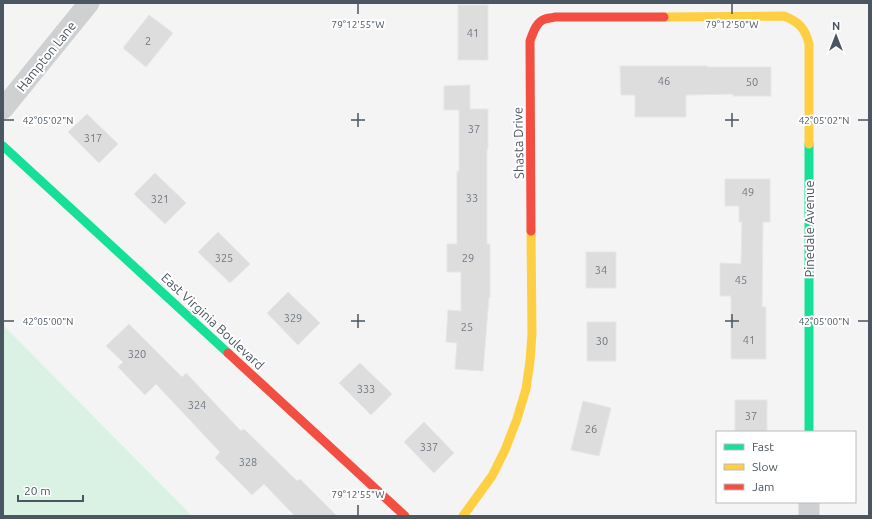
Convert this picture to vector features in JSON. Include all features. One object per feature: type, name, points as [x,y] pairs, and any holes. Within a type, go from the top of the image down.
[{"type":"street","name":"Hampton Lane","points":[[3,110],[89,3]]},
{"type":"street","name":"Shasta Drive","points":[[463,516],[492,476],[505,450],[517,419],[526,389],[530,361],[533,309],[530,41],[534,30],[545,19],[555,17],[784,16],[795,20],[803,26]]},
{"type":"street","name":"Pinedale Avenue","points":[[803,26],[809,44],[809,431]]},
{"type":"street","name":"East Virginia Boulevard","points":[[3,146],[405,516]]},
{"type":"street","points":[[809,503],[809,516]]},
{"type":"green space","points":[[3,325],[192,516],[3,516]]},
{"type":"building","points":[[458,5],[488,5],[488,60],[458,60]]},
{"type":"building","points":[[149,15],[173,33],[146,67],[123,48]]},
{"type":"building","points":[[620,66],[771,67],[771,96],[733,96],[733,94],[686,95],[686,117],[635,117],[635,95],[621,95]]},
{"type":"building","points":[[470,85],[470,109],[488,109],[487,244],[490,244],[490,297],[483,371],[455,369],[457,343],[446,342],[448,310],[461,311],[461,272],[447,272],[447,244],[457,244],[459,110],[444,110],[444,86]]},
{"type":"building","points":[[87,114],[118,144],[99,163],[68,132]]},
{"type":"building","points":[[155,173],[186,203],[165,224],[134,194]]},
{"type":"building","points":[[725,179],[770,179],[770,222],[763,222],[762,307],[766,307],[766,359],[731,359],[731,296],[720,296],[720,263],[741,264],[742,222],[739,222],[739,206],[725,206]]},
{"type":"building","points":[[218,232],[250,264],[230,283],[198,252]]},
{"type":"building","points":[[586,252],[616,252],[616,288],[586,288]]},
{"type":"building","points":[[288,292],[320,323],[298,345],[267,313]]},
{"type":"building","points":[[587,322],[616,322],[616,361],[587,361]]},
{"type":"building","points":[[129,324],[182,377],[186,373],[241,431],[244,429],[297,481],[300,479],[337,516],[295,516],[264,484],[252,495],[215,458],[220,452],[156,384],[145,395],[118,367],[123,362],[106,346]]},
{"type":"building","points":[[360,363],[392,394],[371,415],[339,383]]},
{"type":"building","points":[[735,400],[767,400],[767,431],[735,431]]},
{"type":"building","points":[[583,401],[611,408],[599,456],[571,450]]},
{"type":"building","points":[[424,422],[454,453],[434,473],[404,442]]},
{"type":"traffic: fast","points":[[809,144],[809,431]]},
{"type":"traffic: fast","points":[[3,146],[228,353]]},
{"type":"traffic: slow","points":[[664,17],[784,16],[801,26],[806,34],[809,44],[809,144]]},
{"type":"traffic: slow","points":[[463,516],[492,476],[505,450],[517,419],[526,389],[532,334],[531,231]]},
{"type":"traffic: jam","points":[[531,231],[530,41],[535,28],[542,20],[555,17],[664,17]]},
{"type":"traffic: jam","points":[[228,353],[405,516]]}]
